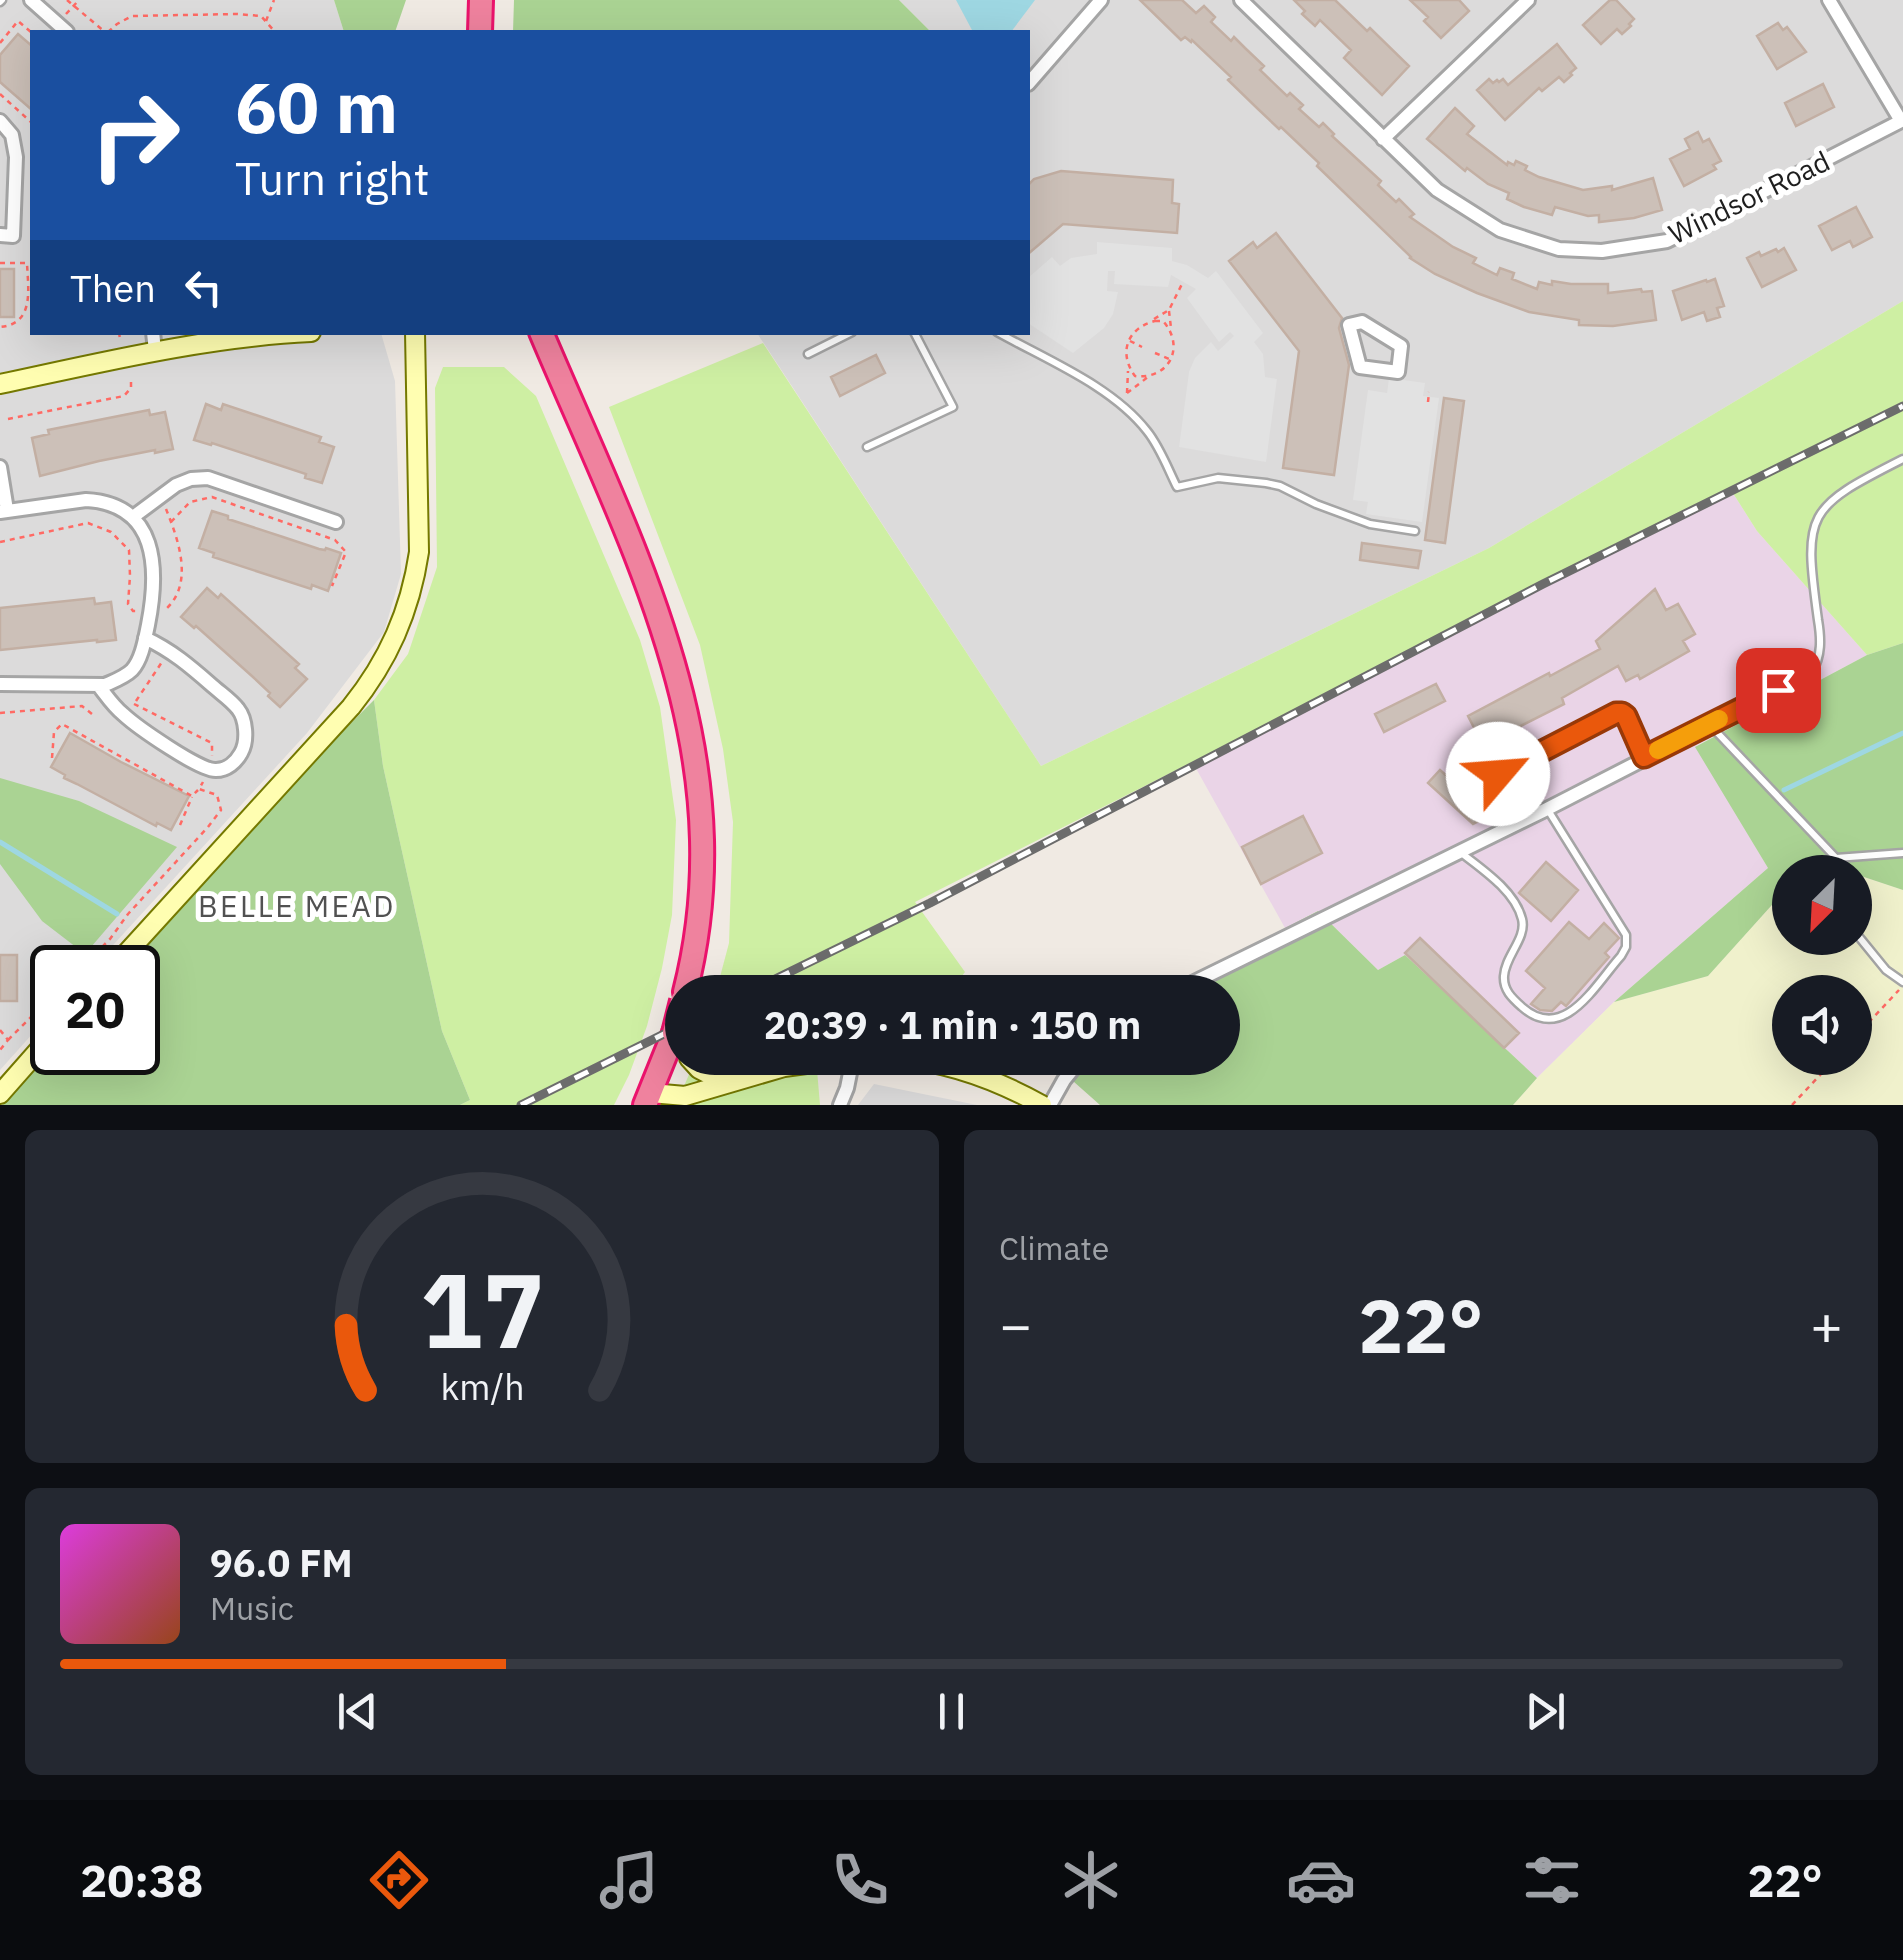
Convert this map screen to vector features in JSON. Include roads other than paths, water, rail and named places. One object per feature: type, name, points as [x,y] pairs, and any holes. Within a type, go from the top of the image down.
[{"type":"highway","points":[[480,30],[481,0]]},
{"type":"highway","points":[[542,335],[645,577],[677,672],[691,733],[700,792],[702,876],[699,924],[688,975]]},
{"type":"highway","points":[[648,1099],[665,1066]]},
{"type":"street","points":[[31,0],[65,30]]},
{"type":"street","points":[[1030,82],[1101,0]]},
{"type":"street","name":"Windsor Road","points":[[1241,0],[1437,190],[1500,230],[1559,248],[1602,251],[1666,241],[1902,121]]},
{"type":"street","points":[[1383,139],[1511,5],[1528,0]]},
{"type":"street","points":[[1830,0],[1902,121]]},
{"type":"street","points":[[0,121],[12,135],[16,157],[13,236],[0,235]]},
{"type":"street","points":[[1362,322],[1400,346],[1398,372],[1360,367],[1348,325],[1362,322]]},
{"type":"street","points":[[0,384],[154,342],[270,335]]},
{"type":"street","points":[[135,945],[370,684],[397,635],[415,579],[419,539],[415,335]]},
{"type":"street","points":[[0,467],[4,511],[86,500],[124,510],[142,527],[151,548],[152,564],[151,608],[145,638],[132,670],[105,685],[0,684]]},
{"type":"street","points":[[133,517],[176,485],[208,478],[336,522]]},
{"type":"street","points":[[98,684],[126,718],[194,762],[220,770],[232,764],[244,746],[244,722],[239,710],[181,658],[145,638]]},
{"type":"street","points":[[1209,975],[1548,809],[1812,673]]},
{"type":"street","points":[[0,1094],[30,1060]]},
{"type":"street","points":[[713,1075],[726,1083]]},
{"type":"street","points":[[648,1099],[685,1096],[755,1075]]},
{"type":"street","points":[[840,1105],[849,1075]]},
{"type":"street","points":[[976,1075],[1046,1105],[1068,1075]]},
{"type":"lane","points":[[808,354],[846,335]]},
{"type":"lane","points":[[866,447],[953,407],[916,335]]},
{"type":"lane","points":[[1002,335],[1126,408],[1149,434],[1177,487],[1218,478],[1280,486],[1370,524],[1416,531]]},
{"type":"lane","points":[[1812,673],[1820,652],[1810,561],[1814,526],[1825,504],[1903,459]]},
{"type":"lane","points":[[1516,824],[1496,786],[1494,779],[1498,774],[1616,713],[1626,716],[1644,757]]},
{"type":"lane","points":[[1709,724],[1833,855]]},
{"type":"lane","points":[[1460,852],[1508,894],[1523,921],[1522,932],[1506,962],[1503,981],[1510,996],[1532,1016],[1544,1021],[1561,1018],[1575,1009],[1620,956],[1626,947],[1626,936],[1548,809]]},
{"type":"lane","points":[[1872,855],[1903,853]]},
{"type":"lane","points":[[1872,953],[1903,983]]},
{"type":"water","points":[[956,0],[1035,0],[1012,30],[972,30]]},
{"type":"waterway","points":[[1784,790],[1903,733]]},
{"type":"waterway","points":[[0,842],[117,914]]},
{"type":"railway","points":[[784,975],[930,903],[1543,584],[1903,406]]},
{"type":"railway","points":[[521,1105],[665,1033]]},
{"type":"district","name":"BELLE MEAD","points":[[297,905]]}]
